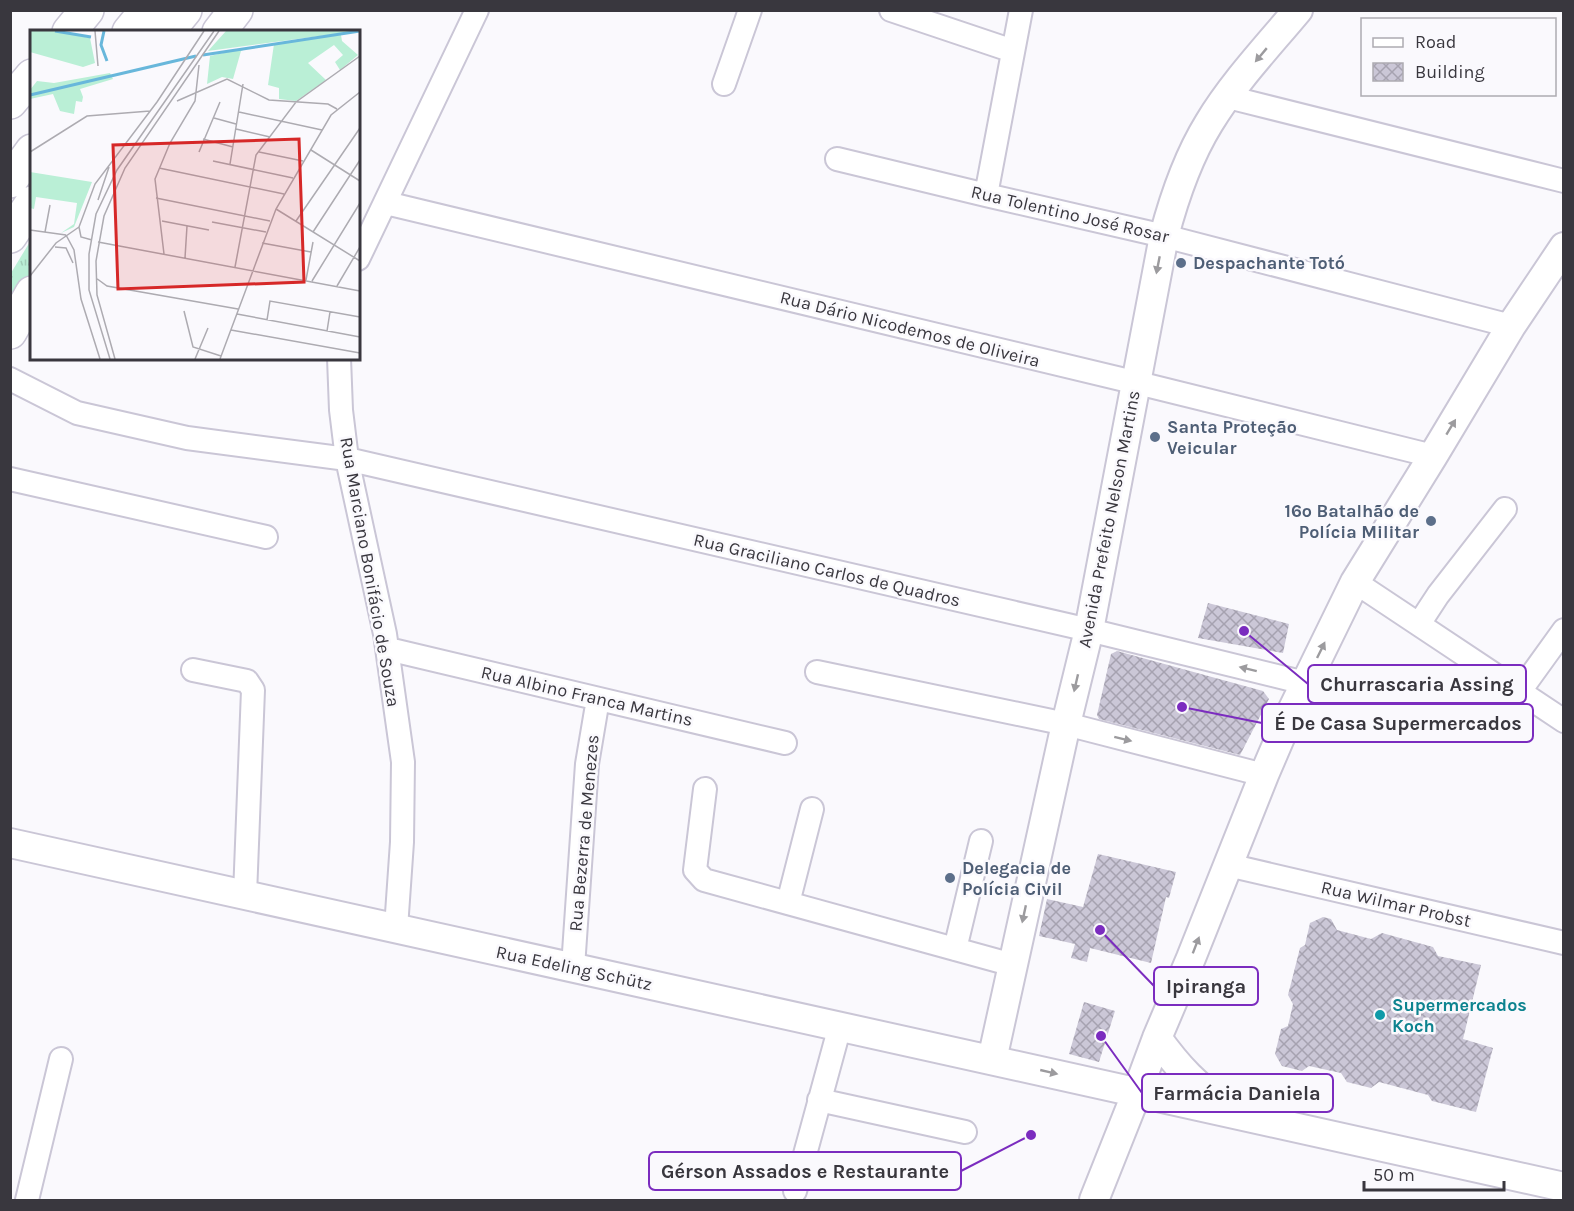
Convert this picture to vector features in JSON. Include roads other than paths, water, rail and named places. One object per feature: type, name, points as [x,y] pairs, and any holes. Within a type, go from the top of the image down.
[{"type":"highway","points":[[71,30],[87,10]]},
{"type":"highway","points":[[131,30],[147,10]]},
{"type":"highway","points":[[169,30],[185,10]]},
{"type":"highway","points":[[221,30],[236,10]]},
{"type":"highway","points":[[10,102],[30,78]]},
{"type":"highway","points":[[10,236],[26,199],[30,168]]},
{"type":"highway","points":[[10,332],[30,297]]},
{"type":"main road","name":"Avenida Prefeito Nelson Martins","points":[[992,1060],[1089,630],[1135,383],[1170,215],[1191,158],[1209,124],[1298,10]]},
{"type":"main road","points":[[1094,1200],[1264,775],[1305,683],[1355,582],[1511,326],[1563,247]]},
{"type":"main road","name":"Rua Edeling Schütz","points":[[10,843],[1563,1187]]},
{"type":"main road","points":[[1157,1038],[1194,1083],[1239,1116]]},
{"type":"street","points":[[360,250],[386,203],[477,10]]},
{"type":"street","points":[[724,84],[750,10]]},
{"type":"street","points":[[891,10],[1013,51]]},
{"type":"street","points":[[987,195],[1021,10]]},
{"type":"street","points":[[1228,97],[1563,181]]},
{"type":"street","name":"Rua Tolentino José Rosar","points":[[837,159],[1164,236],[1511,326]]},
{"type":"street","name":"Rua Dário Nicodemos de Oliveira","points":[[386,203],[1433,456]]},
{"type":"street","name":"Rua Marciano Bonifácio de Souza","points":[[339,360],[341,410],[347,459],[388,649],[403,762],[402,842],[396,928]]},
{"type":"street","name":"Rua Graciliano Carlos de Quadros","points":[[10,379],[77,413],[187,438],[347,459],[1089,630],[1305,683]]},
{"type":"street","points":[[10,479],[266,537]]},
{"type":"street","points":[[1419,624],[1438,595],[1505,509]]},
{"type":"street","points":[[1355,582],[1563,721]]},
{"type":"street","points":[[1520,691],[1563,630]]},
{"type":"street","name":"Rua Albino Franca Martins","points":[[388,649],[785,743]]},
{"type":"street","points":[[193,670],[247,681],[253,690],[245,895]]},
{"type":"street","points":[[817,672],[1066,724],[1264,775]]},
{"type":"street","name":"Rua Bezerra de Menezes","points":[[573,968],[587,764],[598,699]]},
{"type":"street","points":[[705,789],[695,870],[704,880],[1013,965]]},
{"type":"street","points":[[788,903],[812,809]]},
{"type":"street","points":[[956,949],[981,841]]},
{"type":"street","name":"Rua Wilmar Probst","points":[[1228,865],[1563,943]]},
{"type":"street","points":[[795,1191],[840,1026]]},
{"type":"street","points":[[27,1200],[61,1059]]},
{"type":"street","points":[[819,1100],[965,1132]]},
{"type":"place","name":"Despachante Totó","points":[[1181,263]]},
{"type":"place","name":"Santa Proteção Veicular","points":[[1155,437]]},
{"type":"place","name":"16º Batalhão de Polícia Militar","points":[[1431,521]]},
{"type":"place","name":"Churrascaria Assing","points":[[1244,631]]},
{"type":"place","name":"É De Casa Supermercados","points":[[1182,707]]},
{"type":"place","name":"Delegacia de Polícia Civil","points":[[950,878]]},
{"type":"place","name":"Ipiranga","points":[[1100,930]]},
{"type":"place","name":"Supermercados Koch","points":[[1380,1015]]},
{"type":"place","name":"Farmácia Daniela","points":[[1101,1036]]},
{"type":"place","name":"Gérson Assados e Restaurante","points":[[1031,1135]]}]
